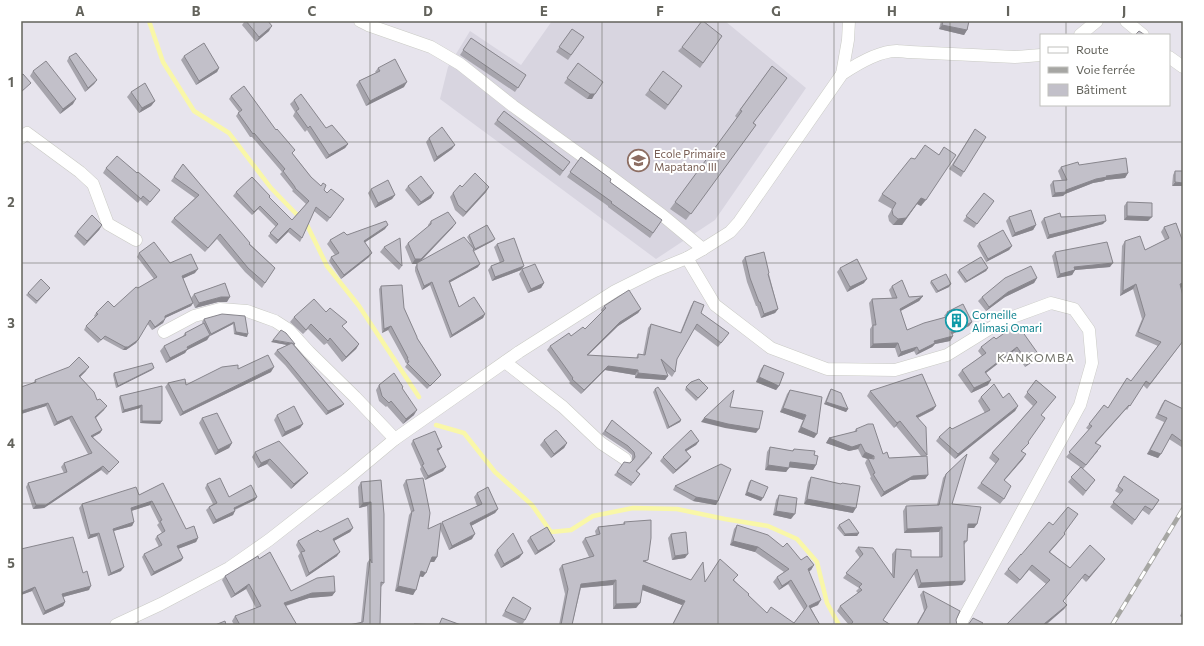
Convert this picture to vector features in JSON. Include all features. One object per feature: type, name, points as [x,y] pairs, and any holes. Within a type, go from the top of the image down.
[{"type":"street","points":[[360,21],[432,47],[460,64],[513,106],[662,215],[703,249]]},
{"type":"street","points":[[842,74],[848,40],[848,21]]},
{"type":"street","points":[[1081,34],[1097,21]]},
{"type":"street","points":[[1126,21],[1142,34]]},
{"type":"street","points":[[116,625],[161,604],[229,568],[270,540],[395,439],[575,315],[615,291],[655,271],[687,258],[730,232],[739,222],[842,74],[859,62],[897,50],[910,52],[1015,57],[1040,55]]},
{"type":"street","points":[[1170,58],[1183,67]]},
{"type":"street","points":[[21,138],[27,133],[80,172],[93,184],[108,224],[136,240]]},
{"type":"street","points":[[687,258],[715,305],[771,348],[827,369],[895,370],[947,355],[1002,321],[1051,303],[1074,309],[1089,330],[1092,363],[1080,405],[960,625]]},
{"type":"street","points":[[164,332],[194,316],[220,308],[246,311],[275,321],[289,330],[395,439]]},
{"type":"street","points":[[505,362],[563,407],[601,443],[625,459]]},
{"type":"shaded area","name":"Ecole Primaire Mapatano III","points":[[552,21],[725,21],[806,88],[715,220],[656,259],[440,99],[448,67],[470,31],[521,65]]},
{"type":"building","points":[[246,21],[268,21],[272,26],[259,37]]},
{"type":"building","points":[[702,21],[722,36],[703,63],[682,47]]},
{"type":"building","points":[[943,21],[969,21],[967,30],[942,25]]},
{"type":"building","points":[[572,29],[584,37],[571,55],[559,47]]},
{"type":"building","points":[[1139,31],[1144,34],[1136,34]]},
{"type":"building","points":[[471,38],[526,75],[518,88],[463,50]]},
{"type":"building","points":[[204,43],[219,68],[199,81],[184,56]]},
{"type":"building","points":[[76,53],[97,80],[88,88],[69,57]]},
{"type":"building","points":[[395,59],[407,82],[370,101],[359,81],[380,71],[378,68]]},
{"type":"building","points":[[46,61],[76,99],[63,109],[33,71]]},
{"type":"building","points":[[578,63],[603,82],[595,94],[590,94],[567,78]]},
{"type":"building","points":[[772,66],[787,78],[753,123],[756,125],[691,214],[675,202],[742,111],[740,110]]},
{"type":"building","points":[[663,71],[682,86],[668,105],[649,90]]},
{"type":"building","points":[[23,74],[31,83],[21,92],[21,75]]},
{"type":"building","points":[[145,83],[155,101],[142,108],[131,92]]},
{"type":"building","points":[[244,86],[276,130],[277,129],[295,150],[292,153],[311,177],[321,186],[323,183],[326,185],[324,190],[327,193],[331,189],[344,199],[330,218],[316,207],[302,238],[290,228],[278,240],[270,233],[278,224],[260,206],[254,212],[236,192],[252,177],[292,220],[309,201],[295,188],[283,171],[285,169],[254,133],[253,134],[238,113],[242,110],[231,96]]},
{"type":"building","points":[[301,94],[326,128],[332,125],[348,144],[329,155],[310,126],[308,128],[296,111],[299,109],[294,100]]},
{"type":"building","points":[[504,111],[570,162],[563,171],[497,120]]},
{"type":"building","points":[[442,127],[455,145],[437,157],[429,138]]},
{"type":"building","points":[[975,129],[986,137],[964,172],[953,165]]},
{"type":"building","points":[[925,145],[939,155],[944,147],[956,155],[926,200],[921,198],[906,218],[898,219],[893,215],[892,210],[896,203],[882,194],[911,158],[915,159]]},
{"type":"building","points":[[117,156],[160,190],[150,202],[143,196],[141,199],[106,168]]},
{"type":"building","points":[[581,157],[611,179],[610,182],[662,220],[653,233],[570,172]]},
{"type":"building","points":[[1126,158],[1128,173],[1106,176],[1107,177],[1096,179],[1066,190],[1066,192],[1055,193],[1053,181],[1067,180],[1061,167],[1078,162],[1079,165]]},
{"type":"building","points":[[183,164],[250,243],[249,244],[275,268],[265,283],[248,268],[220,234],[208,248],[174,218],[199,195],[174,177]]},
{"type":"building","points":[[1175,171],[1183,171],[1183,183],[1175,182]]},
{"type":"building","points":[[475,173],[489,187],[466,212],[458,205],[453,193],[460,185],[462,187]]},
{"type":"building","points":[[421,176],[434,193],[421,202],[408,186]]},
{"type":"building","points":[[388,180],[395,195],[378,203],[371,189]]},
{"type":"building","points":[[984,193],[994,201],[977,224],[966,216]]},
{"type":"building","points":[[1127,202],[1152,203],[1152,217],[1127,216]]},
{"type":"building","points":[[1031,210],[1036,225],[1015,233],[1009,217]]},
{"type":"building","points":[[448,212],[456,223],[421,259],[415,259],[408,243],[431,224],[431,221]]},
{"type":"building","points":[[1060,213],[1061,217],[1105,215],[1106,221],[1049,235],[1044,218]]},
{"type":"building","points":[[92,215],[102,225],[87,241],[77,232]]},
{"type":"building","points":[[386,221],[388,225],[364,241],[372,253],[344,275],[331,257],[339,253],[330,240],[344,232],[347,235]]},
{"type":"building","points":[[1176,223],[1183,242],[1183,283],[1180,284],[1183,296],[1183,341],[1150,384],[1146,381],[1130,406],[1129,405],[1095,443],[1101,446],[1086,465],[1069,452],[1092,426],[1089,424],[1104,405],[1108,408],[1127,378],[1131,381],[1161,342],[1138,332],[1145,315],[1136,284],[1123,291],[1125,241],[1140,236],[1145,250],[1169,238],[1164,227]]},
{"type":"building","points":[[487,225],[495,239],[475,249],[469,235]]},
{"type":"building","points":[[1003,230],[1012,246],[988,259],[979,243]]},
{"type":"building","points":[[464,237],[474,249],[473,250],[480,264],[449,281],[459,307],[474,297],[485,314],[452,335],[432,282],[424,286],[417,268],[417,263]]},
{"type":"building","points":[[400,238],[402,266],[384,247]]},
{"type":"building","points":[[514,238],[524,266],[495,277],[491,266],[504,261],[497,244]]},
{"type":"building","points":[[154,242],[170,263],[191,254],[198,269],[182,276],[193,303],[165,316],[165,319],[155,327],[150,320],[138,340],[128,347],[125,347],[105,336],[101,340],[86,326],[108,301],[114,307],[136,287],[138,288],[157,277],[139,253]]},
{"type":"building","points":[[1107,242],[1113,263],[1074,267],[1075,270],[1060,274],[1055,252]]},
{"type":"building","points":[[764,252],[768,274],[778,309],[764,314],[750,278],[745,257]]},
{"type":"building","points":[[981,257],[988,268],[967,281],[959,270]]},
{"type":"building","points":[[857,259],[867,279],[850,287],[840,268]]},
{"type":"building","points":[[535,264],[544,283],[531,289],[522,269]]},
{"type":"building","points":[[1031,266],[1037,278],[1008,292],[989,307],[982,297],[1005,278]]},
{"type":"building","points":[[946,274],[951,284],[938,291],[931,281]]},
{"type":"building","points":[[41,279],[50,288],[37,301],[28,293]]},
{"type":"building","points":[[902,280],[909,297],[923,296],[900,309],[907,330],[924,323],[950,316],[947,312],[963,304],[972,322],[951,332],[953,336],[934,341],[935,343],[919,351],[917,347],[901,352],[898,343],[873,344],[873,325],[876,325],[872,299],[897,298],[892,286]]},
{"type":"building","points":[[225,283],[230,297],[221,297],[199,303],[194,294]]},
{"type":"building","points":[[402,285],[404,308],[417,338],[441,375],[430,386],[407,363],[409,362],[408,358],[391,326],[384,329],[381,286]]},
{"type":"building","points":[[629,290],[641,309],[620,322],[587,355],[638,358],[638,354],[645,355],[651,324],[681,333],[694,301],[704,305],[701,313],[729,333],[721,343],[697,324],[677,359],[675,372],[661,359],[668,376],[638,373],[638,370],[608,366],[584,390],[572,379],[573,378],[550,346],[569,333],[571,336],[583,327],[585,329],[606,308],[604,306]]},
{"type":"building","points":[[314,299],[326,312],[330,308],[347,322],[342,326],[359,344],[346,357],[330,338],[328,341],[311,324],[306,330],[294,317]]},
{"type":"building","points":[[222,314],[245,316],[248,334],[236,332],[234,322],[211,334],[204,319]]},
{"type":"building","points":[[204,323],[210,335],[170,358],[164,346],[186,335],[185,333]]},
{"type":"building","points":[[1017,324],[1039,355],[1028,363],[1017,347],[985,372],[991,380],[974,388],[962,370],[986,353],[981,347],[994,337],[996,339]]},
{"type":"building","points":[[281,330],[286,333],[295,344],[273,340]]},
{"type":"building","points":[[292,343],[344,404],[328,411],[277,350]]},
{"type":"building","points":[[268,355],[274,367],[183,412],[168,383],[185,379],[186,385],[222,367],[238,365],[238,369]]},
{"type":"building","points":[[79,357],[89,367],[79,376],[94,392],[97,400],[100,399],[107,406],[95,417],[102,430],[91,436],[119,462],[109,472],[103,466],[46,505],[36,505],[28,483],[67,472],[64,463],[92,453],[72,416],[57,422],[48,403],[21,411],[21,387],[69,367]]},
{"type":"building","points":[[152,363],[154,368],[118,386],[114,373]]},
{"type":"building","points":[[764,365],[784,373],[779,386],[759,377]]},
{"type":"building","points":[[394,373],[417,410],[406,419],[391,401],[389,403],[382,396],[379,385]]},
{"type":"building","points":[[922,374],[936,406],[916,416],[926,427],[927,455],[900,421],[897,423],[870,391]]},
{"type":"building","points":[[699,379],[708,388],[698,398],[686,387],[691,382]]},
{"type":"building","points":[[1036,380],[1056,397],[1041,415],[1045,418],[1028,442],[1029,443],[1021,451],[1026,454],[1004,480],[1011,486],[1004,499],[981,483],[999,459],[992,453],[1037,402],[1027,392]]},
{"type":"building","points":[[994,384],[1003,398],[1009,393],[1018,406],[958,454],[939,437],[950,427],[952,429],[990,410],[981,397]]},
{"type":"building","points":[[162,386],[162,421],[142,421],[142,405],[124,410],[120,396]]},
{"type":"building","points":[[658,387],[681,420],[669,427],[655,389]]},
{"type":"building","points":[[831,389],[841,393],[848,409],[826,402]]},
{"type":"building","points":[[734,390],[730,407],[763,411],[759,429],[704,418]]},
{"type":"building","points":[[790,390],[822,397],[817,434],[801,427],[806,415],[783,408]]},
{"type":"building","points":[[1165,400],[1183,409],[1183,442],[1172,434],[1161,454],[1150,450],[1167,418],[1158,414]]},
{"type":"building","points":[[294,406],[303,424],[285,432],[277,415]]},
{"type":"building","points":[[217,413],[232,443],[218,450],[202,418]]},
{"type":"building","points":[[612,420],[652,453],[636,471],[640,474],[633,483],[617,472],[624,462],[630,463],[635,457],[634,452],[628,446],[605,431]]},
{"type":"building","points":[[868,424],[873,424],[883,454],[887,452],[889,458],[927,456],[928,475],[913,476],[884,492],[873,474],[875,473],[868,458],[874,459],[874,456],[865,452],[861,444],[852,447],[829,438],[857,431],[856,429]]},
{"type":"building","points":[[556,430],[567,443],[554,454],[544,440]]},
{"type":"building","points":[[691,430],[699,441],[685,450],[691,457],[676,470],[663,457]]},
{"type":"building","points":[[435,431],[442,447],[437,449],[446,467],[428,476],[422,465],[424,464],[413,440]]},
{"type":"building","points":[[279,441],[308,473],[294,484],[270,459],[261,463],[255,452]]},
{"type":"building","points":[[770,447],[793,451],[794,449],[815,451],[814,455],[818,456],[816,465],[790,462],[789,468],[768,465]]},
{"type":"building","points":[[967,454],[952,504],[981,507],[977,524],[968,524],[967,541],[964,541],[965,581],[921,583],[917,569],[883,620],[891,625],[850,625],[853,622],[840,606],[862,590],[859,587],[862,584],[846,573],[863,554],[858,547],[873,548],[894,578],[896,549],[911,550],[911,557],[942,557],[942,527],[907,529],[906,506],[939,505],[946,474]]},
{"type":"building","points":[[721,464],[731,469],[718,501],[696,497],[675,486]]},
{"type":"building","points":[[1081,467],[1095,480],[1086,491],[1071,477]]},
{"type":"building","points":[[1124,476],[1159,500],[1152,510],[1145,506],[1135,520],[1113,502],[1123,490],[1118,486]]},
{"type":"building","points":[[811,477],[841,484],[860,486],[856,508],[807,499]]},
{"type":"building","points":[[220,478],[229,497],[251,485],[257,497],[234,508],[235,511],[216,520],[209,507],[217,503],[207,484]]},
{"type":"building","points":[[423,478],[430,513],[428,529],[441,523],[437,557],[432,557],[426,573],[421,571],[416,590],[398,586],[412,511],[414,511],[406,480]]},
{"type":"building","points":[[381,480],[384,514],[384,583],[381,582],[380,625],[349,625],[363,622],[370,559],[372,563],[371,502],[363,503],[361,482]]},
{"type":"building","points":[[751,480],[768,487],[763,498],[747,492]]},
{"type":"building","points":[[163,483],[186,529],[194,526],[198,538],[177,546],[183,558],[154,572],[144,554],[162,545],[157,536],[165,531],[160,521],[162,520],[152,501],[131,508],[134,522],[113,529],[124,567],[111,573],[99,533],[90,535],[82,504],[136,487],[139,495]]},
{"type":"building","points":[[488,487],[498,509],[470,523],[475,534],[452,546],[442,522],[482,504],[477,493]]},
{"type":"building","points":[[779,495],[797,498],[795,514],[776,511]]},
{"type":"building","points":[[1068,507],[1078,514],[1064,533],[1065,534],[1049,552],[1070,568],[1090,545],[1105,559],[1089,577],[1085,574],[1063,601],[1067,605],[1044,624],[1046,625],[1006,625],[1050,580],[1032,565],[1020,580],[1008,569],[1049,522],[1053,525]]},
{"type":"building","points":[[348,518],[353,528],[333,539],[340,552],[309,573],[301,552],[305,551],[298,541],[318,530],[320,532]]},
{"type":"building","points":[[849,519],[859,533],[845,534],[839,525]]},
{"type":"building","points":[[651,520],[651,538],[648,560],[643,561],[691,580],[703,562],[705,582],[720,559],[738,575],[733,580],[767,613],[771,607],[794,623],[807,606],[791,580],[782,586],[777,577],[789,569],[758,547],[733,541],[737,525],[768,535],[783,547],[787,543],[801,560],[807,556],[814,565],[808,569],[821,600],[809,606],[820,625],[674,625],[673,624],[685,601],[643,585],[640,603],[616,604],[616,580],[581,584],[572,625],[561,625],[568,589],[562,565],[594,556],[585,538],[600,534],[598,527],[625,524],[624,522]]},
{"type":"building","points":[[547,527],[555,541],[538,551],[530,537]]},
{"type":"building","points":[[686,532],[688,554],[675,556],[671,534]]},
{"type":"building","points":[[513,533],[523,553],[504,564],[497,550]]},
{"type":"building","points":[[73,537],[83,573],[87,571],[91,586],[62,594],[65,602],[45,611],[35,587],[21,593],[21,549]]},
{"type":"building","points":[[270,552],[291,591],[317,578],[334,576],[335,592],[312,593],[284,603],[297,625],[240,625],[235,616],[261,606],[249,584],[235,594],[225,576],[258,556],[259,559]]},
{"type":"building","points":[[923,591],[960,611],[956,620],[957,625],[917,625],[927,607]]},
{"type":"building","points":[[513,597],[531,608],[525,620],[505,611]]},
{"type":"building","points":[[442,618],[461,625],[439,625]]},
{"type":"building","points":[[973,618],[983,623],[981,625],[968,625]]},
{"type":"building","points":[[225,621],[226,625],[215,625]]},
{"type":"building","points":[[414,624],[439,625],[414,625]]},
{"type":"waterway","points":[[149,21],[163,62],[194,111],[229,133],[271,188],[307,225],[327,266],[359,306],[419,397]]},
{"type":"waterway","points":[[436,425],[464,433],[495,472],[532,505],[551,532],[571,530],[593,516],[633,508],[677,509],[768,526],[797,539],[817,562],[827,603],[839,625]]},
{"type":"railway","points":[[1112,625],[1183,509]]},
{"type":"place","name":"Ecole Primaire Mapatano III","points":[[639,160]]},
{"type":"place","name":"Corneille Alimasi Omari","points":[[957,321]]},
{"type":"district","name":"KANKOMBA","points":[[1036,358]]}]
